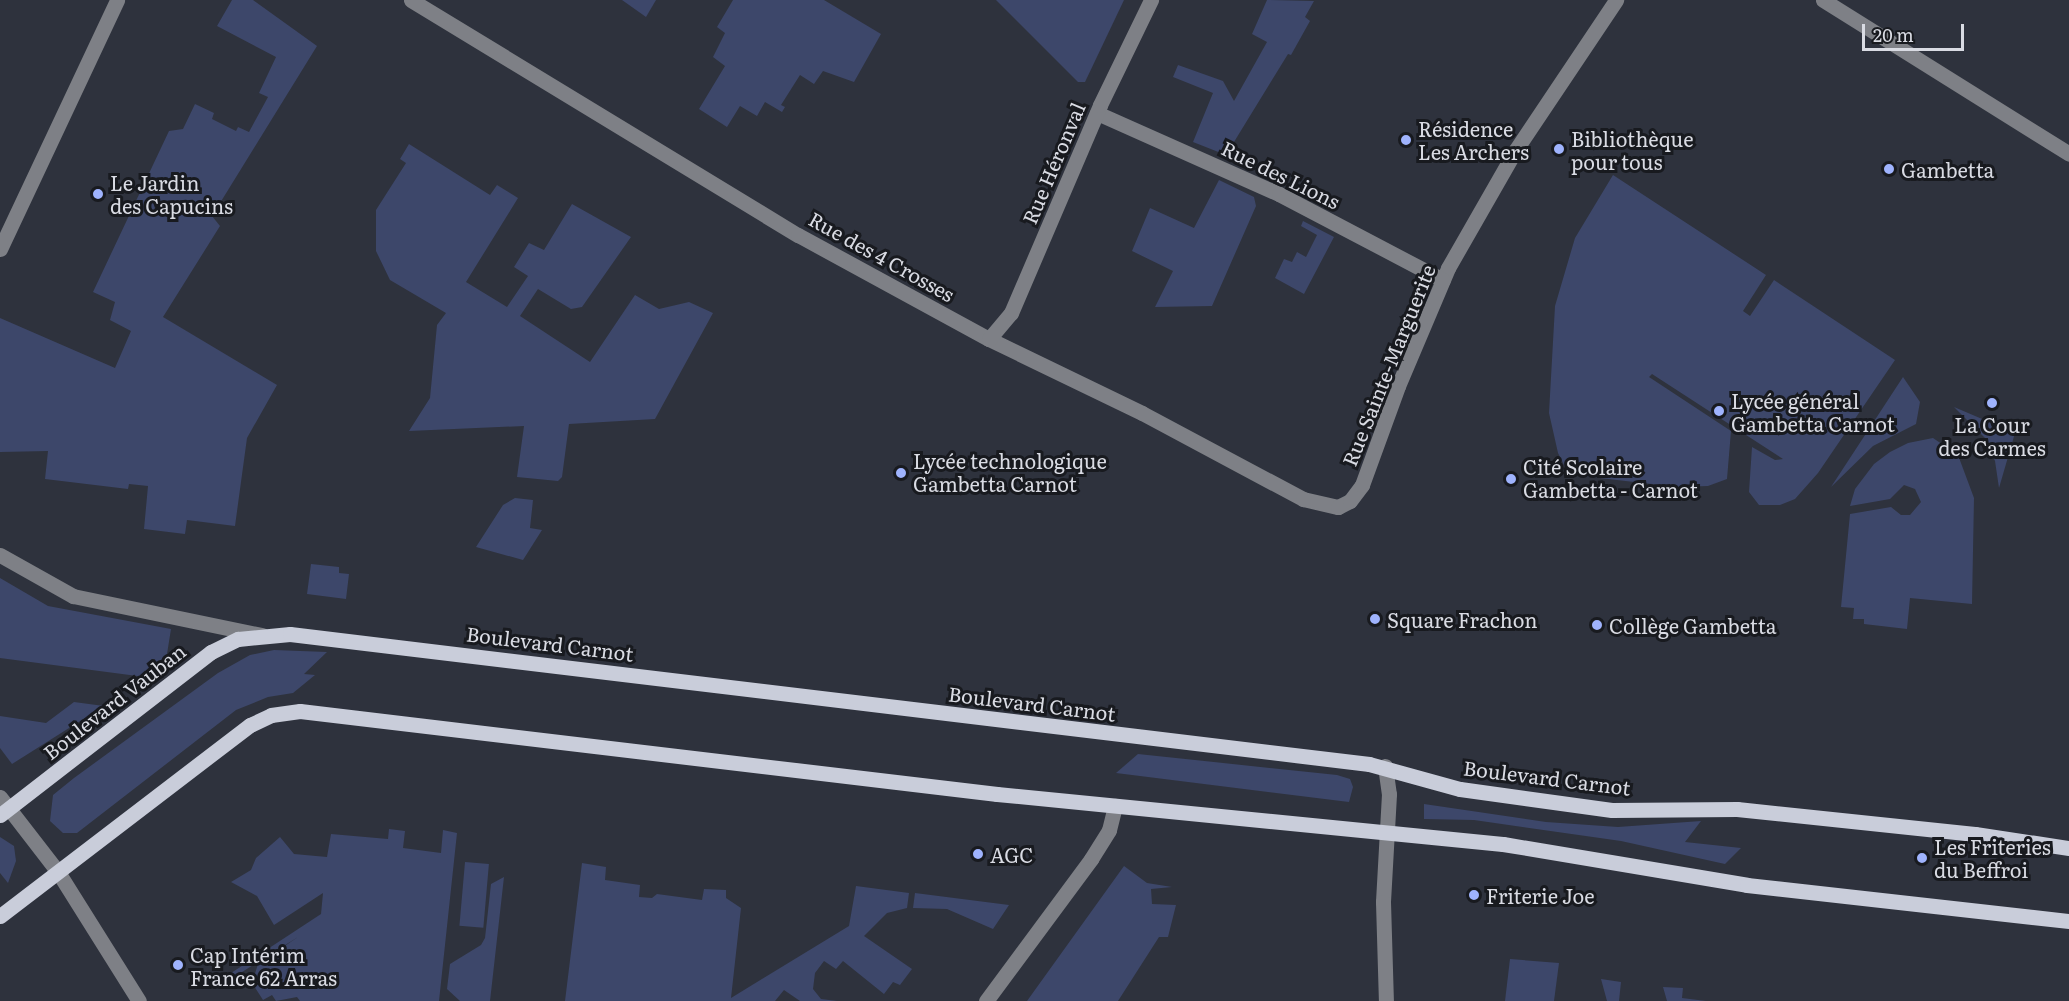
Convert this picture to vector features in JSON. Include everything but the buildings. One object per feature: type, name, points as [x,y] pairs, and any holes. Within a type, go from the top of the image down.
[{"type":"main road","name":"Boulevard Carnot","points":[[262,635],[343,639],[1385,766],[1460,789],[1612,810],[1737,809],[1975,834],[2069,848]]},
{"type":"main road","name":"Boulevard Vauban","points":[[3,808],[211,652],[238,639],[262,635]]},
{"type":"main road","points":[[0,916],[250,725],[271,716],[300,711],[1115,806],[1388,831],[1588,856],[1747,885],[2069,921]]},
{"type":"street","points":[[0,249],[117,0]]},
{"type":"street","name":"Rue des 4 Crosses","points":[[411,0],[798,235],[989,339],[1142,413],[1303,499],[1338,507],[1350,501]]},
{"type":"street","name":"Rue Héronval","points":[[989,339],[1011,313],[1097,112],[1151,0]]},
{"type":"street","name":"Rue Sainte-Marguerite","points":[[1350,501],[1362,485],[1398,386],[1443,280],[1515,151],[1616,0]]},
{"type":"street","points":[[1823,0],[2069,154]]},
{"type":"street","name":"Rue des Lions","points":[[1097,112],[1280,194],[1443,280]]},
{"type":"street","name":"Boulevard Carnot","points":[[0,555],[73,596],[262,635]]},
{"type":"street","points":[[1385,766],[1388,831],[1383,902],[1386,1001]]},
{"type":"street","points":[[986,1001],[1090,859],[1109,830],[1115,806]]},
{"type":"street","points":[[3,808],[58,872],[139,1001]]},
{"type":"shaded area","points":[[232,0],[253,0],[317,46],[212,216],[220,226],[163,317],[277,385],[247,438],[235,526],[187,520],[185,534],[144,529],[148,486],[129,484],[128,489],[45,479],[48,451],[0,452],[0,318],[115,368],[131,331],[110,320],[115,302],[93,292],[169,131],[183,129],[195,104],[214,113],[212,119],[236,131],[238,127],[249,132],[268,97],[259,93],[276,57],[217,26]]},
{"type":"shaded area","points":[[622,0],[656,0],[646,17]]},
{"type":"shaded area","points":[[733,0],[824,0],[881,34],[854,82],[823,71],[814,84],[800,75],[781,105],[785,107],[782,112],[765,102],[757,116],[740,106],[727,127],[699,109],[725,66],[713,57],[725,33],[717,27]]},
{"type":"shaded area","points":[[996,0],[1124,0],[1085,82],[1078,82]]},
{"type":"shaded area","points":[[1267,0],[1314,1],[1305,17],[1310,21],[1291,55],[1288,54],[1226,155],[1193,142],[1213,93],[1173,77],[1178,65],[1223,81],[1234,101],[1267,42],[1252,34]]},
{"type":"shaded area","points":[[409,144],[490,195],[497,185],[518,198],[466,282],[507,307],[528,276],[514,267],[529,243],[544,250],[572,204],[631,237],[582,307],[571,309],[538,289],[520,316],[590,362],[635,295],[659,309],[689,302],[713,313],[655,419],[569,424],[562,477],[558,481],[517,477],[524,426],[409,431],[430,398],[437,325],[446,313],[390,280],[376,251],[376,210],[406,163],[400,159]]},
{"type":"shaded area","points":[[1613,175],[1766,275],[1743,311],[1750,316],[1774,280],[1895,360],[1818,473],[1795,499],[1780,505],[1759,505],[1749,492],[1752,447],[1775,460],[1783,459],[1652,374],[1649,377],[1731,431],[1727,479],[1708,486],[1678,487],[1582,476],[1565,467],[1558,453],[1549,413],[1555,306],[1575,238]]},
{"type":"shaded area","points":[[1219,180],[1254,197],[1256,206],[1212,306],[1155,307],[1173,271],[1132,251],[1150,208],[1194,228]]},
{"type":"shaded area","points":[[1303,221],[1334,237],[1304,294],[1275,278],[1284,259],[1292,262],[1297,252],[1306,257],[1317,235],[1301,226]]},
{"type":"shaded area","points":[[1903,377],[1920,402],[1916,424],[1873,446],[1831,487]]},
{"type":"shaded area","points":[[1954,407],[2015,433],[1999,488],[1995,461],[1985,438]]},
{"type":"shaded area","points":[[1933,438],[1958,455],[1974,498],[1972,604],[1910,598],[1907,629],[1864,624],[1864,619],[1853,619],[1854,608],[1841,607],[1850,514],[1891,507],[1901,515],[1910,515],[1921,502],[1915,489],[1904,485],[1890,499],[1850,506],[1855,489],[1874,464],[1890,452],[1908,443]]},
{"type":"shaded area","points":[[515,498],[533,500],[530,528],[542,530],[523,560],[476,547],[503,505]]},
{"type":"shaded area","points":[[311,564],[339,567],[339,573],[349,574],[346,599],[307,594]]},
{"type":"shaded area","points":[[0,578],[48,606],[171,629],[167,654],[145,677],[0,658]]},
{"type":"shaded area","points":[[274,650],[327,652],[304,674],[315,675],[293,693],[268,697],[236,710],[77,833],[63,833],[50,821],[53,795],[74,778],[218,673],[250,655]]},
{"type":"shaded area","points":[[74,702],[104,706],[12,764],[0,748],[0,716],[46,723]]},
{"type":"shaded area","points":[[1138,754],[1337,775],[1350,779],[1353,787],[1349,802],[1116,773]]},
{"type":"shaded area","points":[[1424,804],[1546,822],[1618,827],[1701,821],[1685,842],[1741,848],[1725,864],[1621,841],[1474,820],[1424,819]]},
{"type":"shaded area","points":[[389,829],[405,831],[403,848],[441,853],[443,830],[457,833],[439,1001],[300,1001],[297,997],[276,1001],[272,995],[263,1000],[252,983],[258,964],[298,937],[231,979],[228,975],[321,914],[323,893],[274,925],[257,896],[231,882],[251,870],[256,858],[280,837],[294,854],[327,857],[331,834],[388,839]]},
{"type":"shaded area","points":[[0,837],[14,846],[16,861],[8,883],[0,873]]},
{"type":"shaded area","points":[[465,862],[489,864],[483,928],[459,926]]},
{"type":"shaded area","points":[[582,863],[606,867],[605,880],[640,885],[639,897],[652,898],[657,894],[702,900],[704,889],[726,890],[726,898],[741,908],[731,998],[849,926],[856,886],[909,893],[907,908],[887,913],[864,936],[912,969],[900,985],[893,982],[884,994],[843,961],[836,969],[824,961],[815,973],[813,989],[821,999],[837,1001],[800,1001],[784,990],[775,1001],[565,1001]]},
{"type":"shaded area","points":[[1124,866],[1147,883],[1172,887],[1151,889],[1152,904],[1176,905],[1168,937],[1159,937],[1118,1001],[1027,1001]]},
{"type":"shaded area","points":[[504,877],[490,1001],[460,1001],[447,989],[450,964],[481,945],[485,938],[491,884]]},
{"type":"shaded area","points":[[915,893],[1009,905],[993,929],[947,909],[913,908]]},
{"type":"shaded area","points":[[1510,959],[1559,963],[1554,1001],[1505,1001]]},
{"type":"shaded area","points":[[1601,979],[1621,982],[1619,1001],[1607,1001]]},
{"type":"shaded area","points":[[1663,987],[1683,988],[1682,998],[1706,1001],[1667,1001]]},
{"type":"place","name":"Résidence Les Archers","points":[[1406,140]]},
{"type":"place","name":"Bibliothèque pour tous","points":[[1559,149]]},
{"type":"place","name":"Gambetta","points":[[1889,169]]},
{"type":"place","name":"Le Jardin des Capucins","points":[[98,194]]},
{"type":"place","name":"La Cour des Carmes","points":[[1992,403]]},
{"type":"place","name":"Lycée général Gambetta Carnot","points":[[1719,411]]},
{"type":"place","name":"Lycée technologique Gambetta Carnot","points":[[901,473]]},
{"type":"place","name":"Cité Scolaire Gambetta - Carnot","points":[[1511,479]]},
{"type":"place","name":"Square Frachon","points":[[1375,619]]},
{"type":"place","name":"Collège Gambetta","points":[[1597,625]]},
{"type":"place","name":"AGC","points":[[978,854]]},
{"type":"place","name":"Les Friteries du Beffroi","points":[[1922,858]]},
{"type":"place","name":"Friterie Joe","points":[[1474,895]]},
{"type":"place","name":"Cap Intérim France 62 Arras","points":[[178,965]]}]
